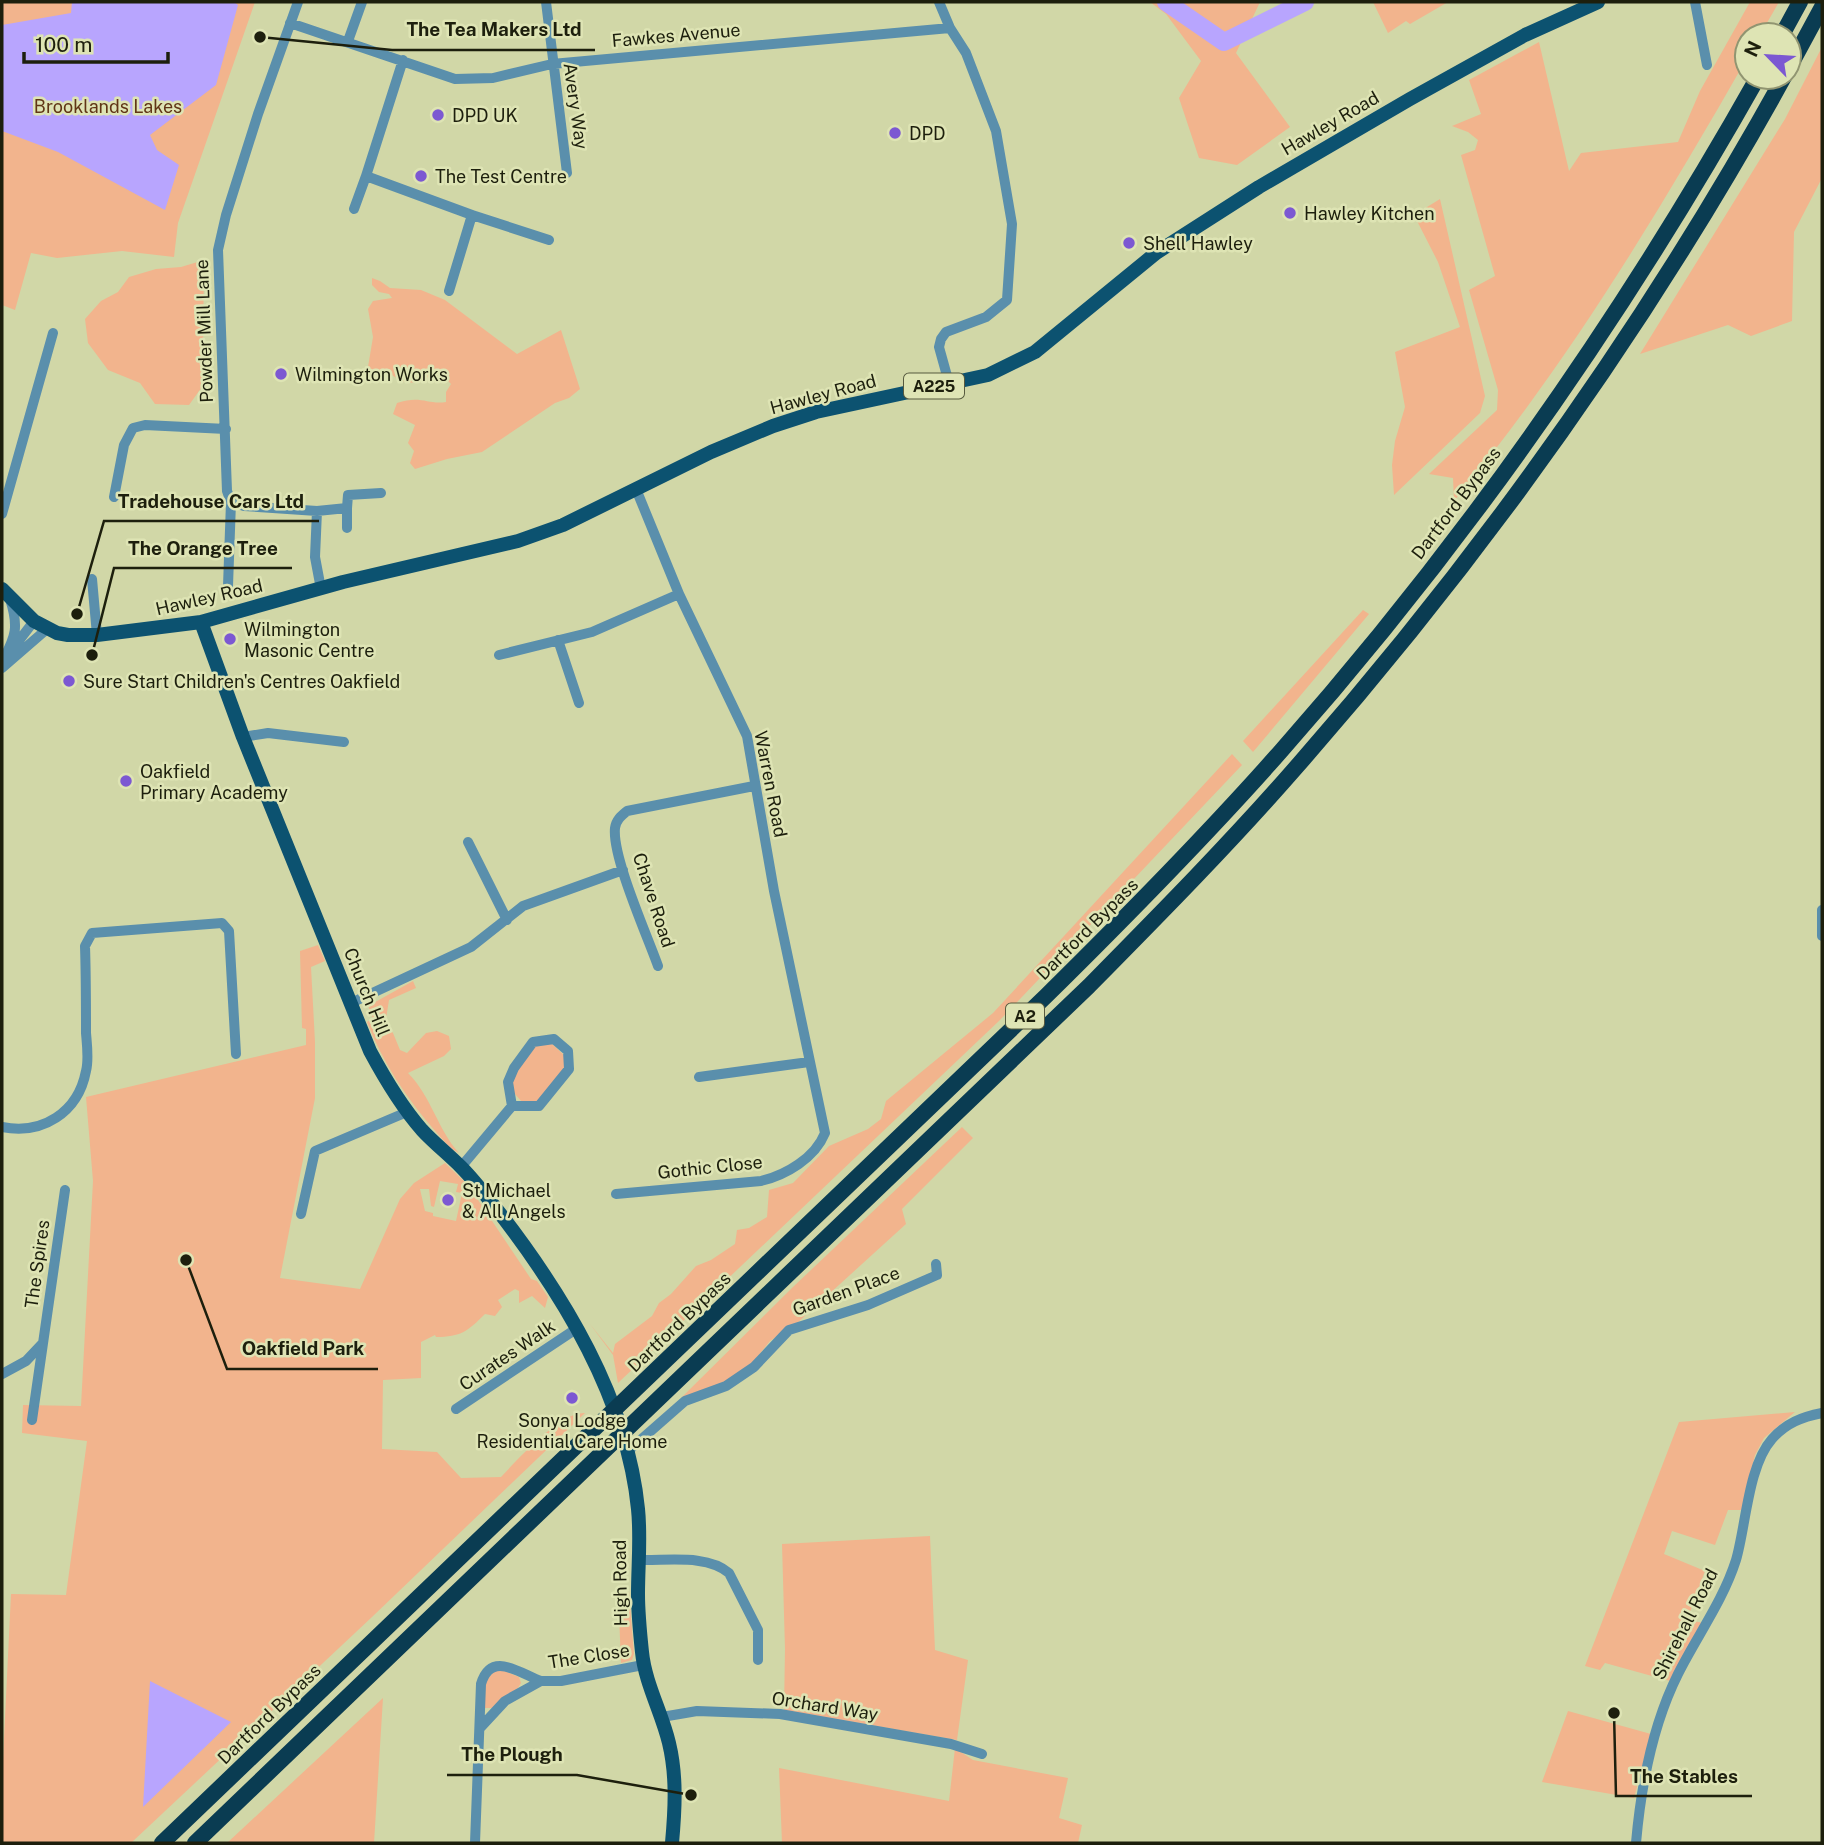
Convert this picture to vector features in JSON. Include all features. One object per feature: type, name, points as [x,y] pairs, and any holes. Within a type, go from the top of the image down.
[{"type":"highway","points":[[1790,21],[1800,2]]},
{"type":"highway","points":[[1803,42],[1822,6]]},
{"type":"highway","name":"Dartford Bypass","points":[[162,1843],[1046,996],[1157,885],[1282,750],[1397,613],[1490,493],[1572,377],[1678,215],[1750,91]]},
{"type":"highway","name":"A2","points":[[195,1843],[1089,986],[1183,891],[1275,791],[1405,639],[1534,470],[1601,375],[1698,225],[1776,91]]},
{"type":"main road","name":"Hawley Road","points":[[6,594],[34,621],[47,629],[76,636],[201,622],[437,559],[518,541],[564,525],[711,452],[773,426],[816,412],[988,374],[1035,352],[1156,253],[1259,187],[1525,34],[1598,2]]},
{"type":"main road","name":"Church Hill","points":[[201,622],[243,737],[383,1075],[407,1112],[424,1132],[475,1181],[518,1238],[576,1329]]},
{"type":"main road","name":"High Road","points":[[576,1329],[609,1392],[628,1451],[639,1512],[639,1625],[643,1665],[670,1745],[674,1777],[672,1843]]},
{"type":"street","name":"Powder Mill Lane","points":[[228,586],[231,502],[227,491],[218,250],[258,114],[298,2]]},
{"type":"street","points":[[348,41],[362,2]]},
{"type":"street","name":"Avery Way","points":[[546,2],[567,173]]},
{"type":"street","points":[[939,2],[950,28],[966,53],[996,131],[1012,223],[1007,300],[986,317],[946,332],[941,339],[939,347],[949,383]]},
{"type":"street","points":[[1695,2],[1707,65]]},
{"type":"street","name":"Fawkes Avenue","points":[[290,23],[456,79],[493,78],[552,64],[950,28]]},
{"type":"street","points":[[354,209],[403,60]]},
{"type":"street","points":[[366,176],[549,240]]},
{"type":"street","points":[[449,291],[472,215]]},
{"type":"street","points":[[2,514],[53,333]]},
{"type":"street","points":[[114,497],[124,445],[133,428],[145,425],[226,429]]},
{"type":"street","name":"Warren Road","points":[[636,489],[679,594],[747,736],[754,786],[824,1127]]},
{"type":"street","points":[[347,528],[348,495],[381,493]]},
{"type":"street","points":[[231,502],[243,506],[317,511],[347,508]]},
{"type":"street","points":[[317,511],[315,557],[321,589]]},
{"type":"street","points":[[92,579],[97,635]]},
{"type":"street","points":[[2,665],[16,626],[6,594]]},
{"type":"street","points":[[499,655],[592,632],[679,594]]},
{"type":"street","points":[[2,665],[34,621]]},
{"type":"street","points":[[2,665],[47,629]]},
{"type":"street","points":[[558,640],[579,703]]},
{"type":"street","points":[[243,737],[268,733],[344,742]]},
{"type":"street","name":"Chave Road","points":[[658,966],[623,870],[615,831],[617,820],[627,811],[754,786]]},
{"type":"street","points":[[468,842],[507,920]]},
{"type":"street","points":[[351,1003],[471,947],[523,906],[623,870]]},
{"type":"street","points":[[1822,910],[1822,936]]},
{"type":"street","points":[[2,1127],[19,1130],[38,1127],[65,1113],[79,1093],[87,1070],[85,946],[92,933],[222,923],[229,932],[236,1054]]},
{"type":"street","points":[[461,1167],[512,1106],[508,1082],[513,1068],[533,1042],[554,1039],[568,1051],[569,1069],[538,1107],[512,1106]]},
{"type":"street","points":[[699,1077],[809,1062]]},
{"type":"street","points":[[302,1214],[315,1151],[407,1112]]},
{"type":"street","name":"Gothic Close","points":[[616,1194],[775,1178],[791,1170],[816,1147],[824,1138],[824,1127]]},
{"type":"street","name":"The Spires","points":[[32,1420],[65,1190]]},
{"type":"street","name":"Garden Place","points":[[628,1451],[685,1401],[726,1386],[754,1367],[789,1330],[868,1306],[937,1275],[936,1264]]},
{"type":"street","name":"Curates Walk","points":[[456,1409],[576,1329]]},
{"type":"street","points":[[2,1374],[26,1361],[43,1343]]},
{"type":"street","name":"Shirehall Road","points":[[1636,1843],[1640,1798],[1652,1745],[1678,1675],[1722,1595],[1736,1560],[1754,1474],[1770,1440],[1788,1424],[1802,1417],[1822,1413]]},
{"type":"street","points":[[639,1560],[710,1562],[729,1573],[758,1630],[758,1660]]},
{"type":"street","name":"The Close","points":[[475,1843],[481,1684],[490,1668],[502,1665],[541,1681],[561,1681],[643,1665]]},
{"type":"street","name":"The Close","points":[[480,1728],[505,1701],[541,1681]]},
{"type":"street","name":"Orchard Way","points":[[662,1717],[697,1711],[780,1714],[951,1744],[982,1754]]},
{"type":"green space","name":"Brooklands Lakes","points":[[2,2],[255,2],[178,223],[174,257],[122,251],[57,258],[31,253],[15,310],[2,305]]},
{"type":"green space","points":[[1150,2],[1260,2],[1236,53],[1290,127],[1237,165],[1199,158],[1179,98],[1201,61],[1166,14]]},
{"type":"green space","points":[[1373,2],[1448,2],[1410,24],[1406,21],[1388,33]]},
{"type":"green space","points":[[1750,2],[1779,2],[1768,21],[1739,21]]},
{"type":"green space","points":[[1733,32],[1733,82],[1680,173],[1573,342],[1454,501],[1453,478],[1429,474],[1497,410],[1498,390],[1469,290],[1495,276],[1461,155],[1475,150],[1478,140],[1468,132],[1452,126],[1481,114],[1469,80],[1539,42],[1569,171],[1581,153],[1678,142],[1700,91]]},
{"type":"green space","points":[[1822,47],[1822,178],[1794,232],[1792,321],[1751,336],[1728,325],[1640,354],[1785,119],[1799,91],[1803,91],[1803,84]]},
{"type":"green space","points":[[1440,199],[1485,396],[1480,413],[1394,495],[1392,465],[1395,441],[1405,407],[1395,352],[1460,327],[1438,262],[1414,215]]},
{"type":"green space","points":[[204,260],[203,351],[207,380],[189,405],[155,404],[140,383],[108,370],[88,343],[85,319],[101,301],[118,292],[129,277]]},
{"type":"green space","points":[[372,278],[390,288],[421,290],[445,300],[517,354],[561,330],[580,389],[482,452],[415,469],[410,463],[414,451],[408,443],[415,425],[393,414],[397,403],[412,400],[446,402],[446,392],[451,384],[443,376],[432,375],[412,382],[402,381],[392,375],[374,378],[368,367],[373,337],[368,309],[373,301],[392,298],[372,285]]},
{"type":"green space","points":[[1363,610],[1369,614],[1253,752],[1243,741]]},
{"type":"green space","points":[[1232,754],[1242,765],[1000,1020],[618,1383],[613,1355],[590,1324],[613,1353],[615,1344],[652,1316],[659,1303],[671,1294],[696,1266],[711,1260],[735,1244],[737,1230],[749,1228],[767,1217],[769,1190],[793,1183],[829,1146],[868,1129],[881,1119],[886,1101],[993,1013]]},
{"type":"green space","points":[[318,945],[325,961],[311,967],[315,1098],[280,1278],[360,1289],[400,1199],[414,1183],[445,1163],[468,1185],[531,1279],[537,1281],[548,1297],[545,1308],[532,1296],[519,1303],[519,1291],[515,1289],[498,1300],[502,1307],[495,1316],[485,1314],[464,1332],[445,1337],[435,1335],[421,1342],[421,1378],[383,1380],[382,1449],[437,1452],[461,1478],[501,1477],[552,1428],[575,1414],[585,1413],[131,1843],[2,1843],[2,1780],[11,1594],[66,1595],[87,1441],[22,1433],[23,1405],[81,1406],[93,1181],[86,1097],[306,1045],[306,1029],[302,1028],[300,951]],"holes":[[[440,1181],[458,1184],[456,1192],[462,1193],[456,1221],[433,1216],[433,1213],[425,1211],[420,1189],[429,1189],[431,1206],[434,1207]]]},
{"type":"green space","points":[[413,981],[416,988],[389,1000],[385,1025],[393,1033],[400,1050],[407,1053],[426,1033],[437,1031],[449,1036],[451,1049],[444,1056],[408,1073],[423,1092],[445,1134],[459,1153],[444,1141],[405,1093],[380,1052],[367,1022],[373,1018],[368,1006]]},
{"type":"green space","points":[[550,1042],[564,1055],[564,1071],[537,1103],[523,1103],[514,1093],[512,1076],[537,1044]]},
{"type":"green space","points":[[962,1127],[973,1138],[902,1209],[906,1224],[795,1325],[770,1341],[749,1367],[732,1379],[681,1398],[793,1287]]},
{"type":"green space","points":[[1795,1412],[1764,1438],[1755,1455],[1742,1510],[1728,1510],[1715,1545],[1672,1531],[1664,1554],[1705,1571],[1687,1620],[1704,1623],[1670,1681],[1605,1663],[1600,1670],[1585,1666],[1679,1422]]},
{"type":"green space","points":[[930,1536],[935,1650],[968,1660],[957,1740],[784,1710],[782,1544]]},
{"type":"green space","points":[[622,1592],[629,1592],[634,1654],[632,1660],[621,1663],[619,1614],[628,1613],[627,1595]]},
{"type":"green space","points":[[497,1668],[519,1677],[521,1683],[492,1708],[485,1708],[484,1683]]},
{"type":"green space","points":[[383,1698],[374,1843],[227,1843]]},
{"type":"green space","points":[[1568,1711],[1651,1734],[1634,1798],[1542,1782]]},
{"type":"green space","points":[[955,1748],[973,1760],[1068,1778],[1059,1818],[1082,1825],[1078,1843],[782,1843],[779,1768],[949,1801]]},
{"type":"shaded area","points":[[72,2],[234,2],[238,5],[216,85],[150,135],[157,150],[179,165],[165,210],[58,152],[2,131],[2,25],[71,13]]},
{"type":"shaded area","points":[[150,1681],[231,1722],[143,1807]]},
{"type":"waterway","points":[[1166,2],[1224,42],[1305,2]]},
{"type":"place","name":"The Tea Makers Ltd","points":[[260,37]]},
{"type":"place","name":"DPD UK","points":[[438,115]]},
{"type":"place","name":"DPD","points":[[895,133]]},
{"type":"place","name":"The Test Centre","points":[[421,176]]},
{"type":"place","name":"Hawley Kitchen","points":[[1290,213]]},
{"type":"place","name":"Shell Hawley","points":[[1129,243]]},
{"type":"place","name":"Wilmington Works","points":[[281,374]]},
{"type":"place","name":"Tradehouse Cars Ltd","points":[[77,614]]},
{"type":"place","name":"Wilmington Masonic Centre","points":[[230,639]]},
{"type":"place","name":"The Orange Tree","points":[[92,655]]},
{"type":"place","name":"Sure Start Children's Centres Oakfield","points":[[69,681]]},
{"type":"place","name":"Oakfield Primary Academy","points":[[126,781]]},
{"type":"place","name":"St Michael & All Angels","points":[[448,1200]]},
{"type":"place","name":"Oakfield Park","points":[[186,1260]]},
{"type":"place","name":"Sonya Lodge Residential Care Home","points":[[572,1398]]},
{"type":"place","name":"The Stables","points":[[1614,1713]]},
{"type":"place","name":"The Plough","points":[[691,1795]]}]
